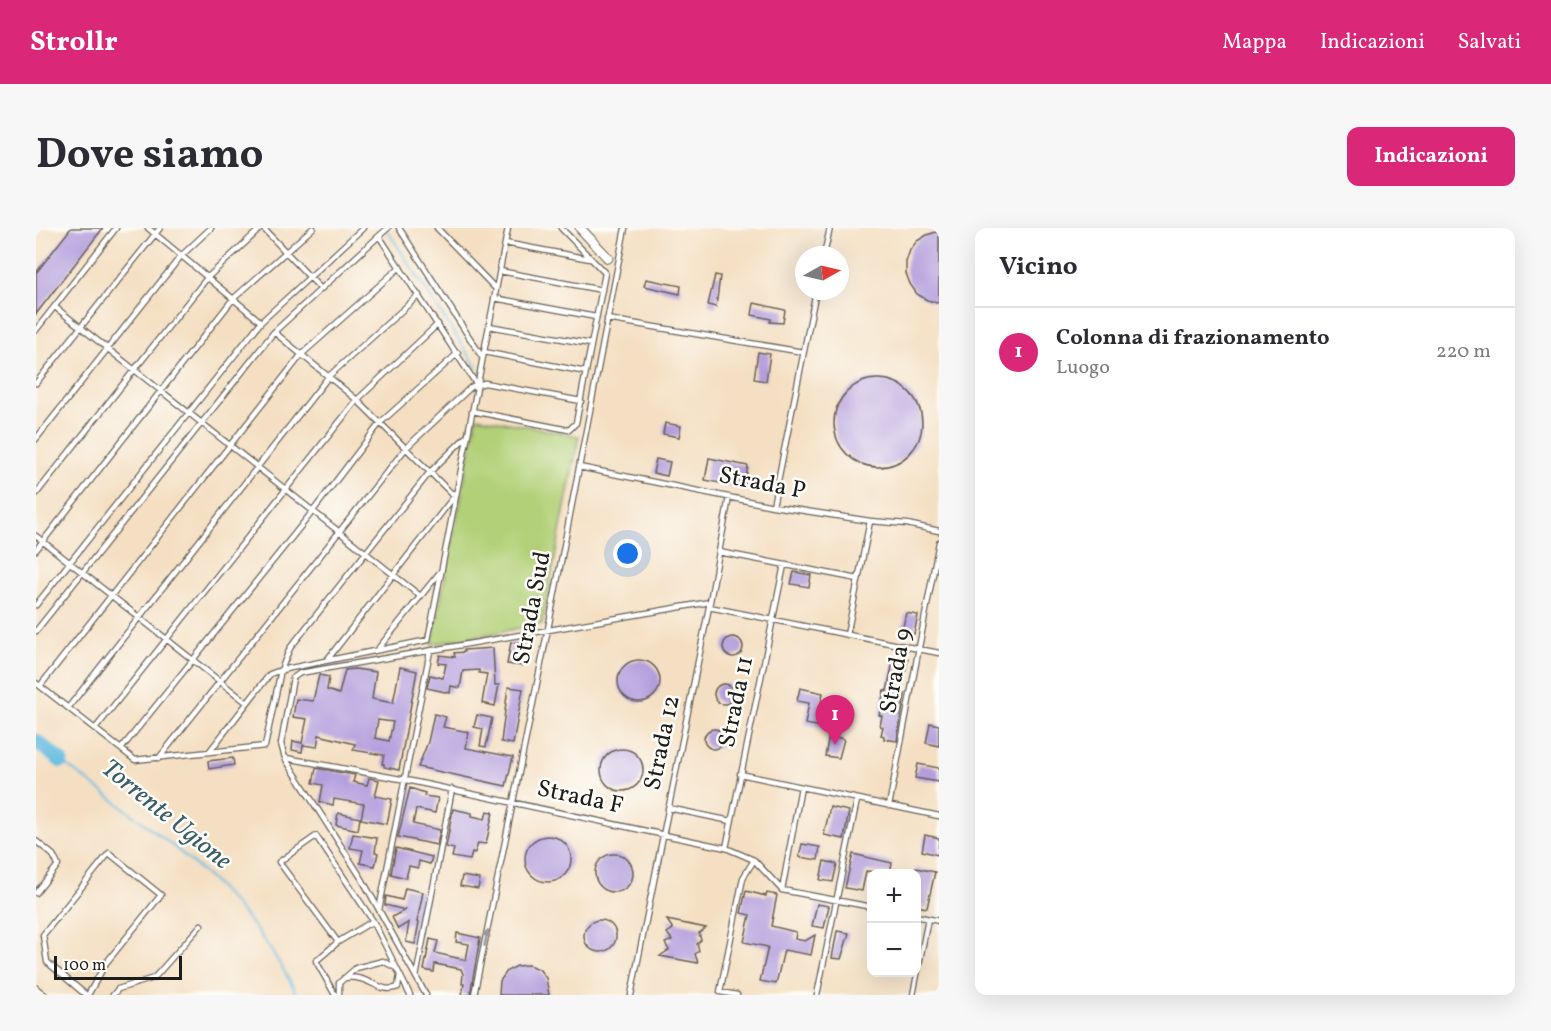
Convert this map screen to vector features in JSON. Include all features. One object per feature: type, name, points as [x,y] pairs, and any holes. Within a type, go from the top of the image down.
[{"type":"street","points":[[580,228],[608,258]]},
{"type":"lane","points":[[36,330],[116,228]]},
{"type":"lane","points":[[148,228],[261,322]]},
{"type":"lane","points":[[36,383],[160,228]]},
{"type":"lane","points":[[36,439],[181,256],[211,228]]},
{"type":"lane","points":[[36,494],[207,278],[262,228],[320,287]]},
{"type":"lane","points":[[36,550],[233,299],[313,228]]},
{"type":"lane","points":[[36,605],[71,564],[261,322],[363,228]]},
{"type":"lane","points":[[36,631],[200,422],[274,332],[320,287],[388,228]]},
{"type":"lane","points":[[399,228],[483,355],[586,372]]},
{"type":"lane","points":[[437,228],[496,289]]},
{"type":"lane","points":[[209,752],[270,674],[428,640],[508,228]]},
{"type":"lane","points":[[472,411],[569,430],[576,423],[605,273],[561,228]]},
{"type":"lane","name":"Strada Sud","points":[[474,995],[548,629],[625,228]]},
{"type":"lane","points":[[826,246],[830,228]]},
{"type":"lane","points":[[381,235],[477,385]]},
{"type":"lane","points":[[505,243],[590,259]]},
{"type":"lane","points":[[400,267],[302,354],[111,596],[38,684],[135,760],[265,746],[281,670],[290,648],[430,472],[467,436]]},
{"type":"lane","points":[[500,271],[602,290]]},
{"type":"lane","points":[[68,708],[329,376],[419,296]]},
{"type":"lane","points":[[494,298],[596,317]]},
{"type":"lane","points":[[773,506],[814,300]]},
{"type":"lane","points":[[55,307],[419,595]]},
{"type":"lane","points":[[607,319],[803,352]]},
{"type":"lane","points":[[95,729],[284,488],[357,400],[438,324]]},
{"type":"lane","points":[[489,326],[591,344]]},
{"type":"lane","points":[[274,332],[357,400],[451,493],[456,494]]},
{"type":"lane","points":[[121,749],[313,511],[380,423],[458,353]]},
{"type":"lane","points":[[159,758],[406,448],[471,387],[485,384],[581,401]]},
{"type":"lane","name":"Strada P","points":[[579,467],[773,506],[870,522],[907,524],[939,531]]},
{"type":"lane","points":[[327,660],[456,494]]},
{"type":"lane","name":"Strada 12","points":[[631,995],[710,605],[729,497]]},
{"type":"lane","points":[[847,635],[870,522]]},
{"type":"lane","points":[[36,536],[246,702]]},
{"type":"lane","name":"Strada 9","points":[[889,806],[939,542]]},
{"type":"lane","points":[[719,552],[858,579]]},
{"type":"lane","name":"Strada 11","points":[[726,848],[784,565]]},
{"type":"lane","points":[[376,650],[441,571]]},
{"type":"lane","points":[[426,995],[362,879],[285,758],[280,744],[293,678],[300,673],[548,629],[710,605],[772,620],[939,653]]},
{"type":"lane","points":[[379,910],[430,651]]},
{"type":"lane","name":"Strada F","points":[[285,758],[452,789],[726,848],[754,860],[782,890]]},
{"type":"lane","points":[[740,774],[939,816]]},
{"type":"lane","points":[[801,787],[782,890],[867,906]]},
{"type":"lane","points":[[416,977],[452,789]]},
{"type":"lane","points":[[817,995],[857,800]]},
{"type":"lane","points":[[668,808],[732,821]]},
{"type":"lane","points":[[338,942],[279,862],[316,836],[373,921],[410,995]]},
{"type":"lane","points":[[36,842],[53,855],[58,865],[36,893]]},
{"type":"lane","points":[[36,938],[43,935],[109,853],[161,895],[106,963],[87,995],[47,962],[43,935]]},
{"type":"lane","points":[[737,995],[719,993],[743,878],[754,860]]},
{"type":"lane","points":[[36,880],[42,885]]},
{"type":"lane","points":[[921,917],[939,921]]},
{"type":"lane","points":[[913,995],[928,919]]},
{"type":"lane","points":[[337,995],[316,961],[338,942],[373,921]]},
{"type":"lane","points":[[113,995],[118,989],[154,978],[201,925]]},
{"type":"lane","points":[[337,995],[339,983],[356,968],[383,961],[392,964],[400,971],[398,987],[387,992],[378,991],[361,978],[345,978]]},
{"type":"lane","points":[[36,988],[45,995]]},
{"type":"green space","points":[[477,417],[579,436],[542,624],[432,644]]},
{"type":"building","points":[[71,228],[103,228],[36,314],[36,273]]},
{"type":"building","points":[[939,231],[939,303],[917,294],[906,273],[906,262],[910,250],[917,241]]},
{"type":"building","points":[[715,275],[720,276],[716,307],[708,305]]},
{"type":"building","points":[[646,279],[681,286],[680,294],[644,286]]},
{"type":"building","points":[[754,303],[785,310],[783,323],[770,322],[771,319],[752,315]]},
{"type":"building","points":[[758,352],[770,354],[766,381],[754,379]]},
{"type":"building","points":[[878,379],[903,386],[915,398],[922,423],[915,448],[903,460],[878,467],[853,460],[841,448],[834,423],[841,398],[853,386]]},
{"type":"building","points":[[665,423],[681,426],[679,437],[663,434]]},
{"type":"building","points":[[709,458],[748,466],[744,488],[705,480]]},
{"type":"building","points":[[656,459],[670,462],[667,476],[653,473]]},
{"type":"building","points":[[794,572],[811,575],[809,587],[791,584]]},
{"type":"building","points":[[906,613],[918,615],[914,634],[902,631]]},
{"type":"building","points":[[729,637],[737,637],[743,643],[743,651],[737,657],[729,657],[723,651],[723,643]]},
{"type":"building","points":[[511,642],[525,645],[522,666],[507,664]]},
{"type":"building","points":[[493,648],[495,685],[499,685],[495,706],[482,703],[487,674],[479,673],[479,670],[463,671],[460,688],[451,686],[450,693],[427,688],[430,675],[443,678],[446,664],[438,663],[440,655],[455,657],[454,653],[464,652],[464,650]]},
{"type":"building","points":[[894,656],[908,659],[901,694],[905,694],[897,741],[884,739],[881,735],[882,716],[879,715],[884,690],[887,691]]},
{"type":"building","points":[[639,660],[647,661],[654,666],[659,673],[659,689],[654,696],[647,701],[639,702],[631,701],[624,696],[619,689],[618,681],[619,673],[624,666],[631,661]]},
{"type":"building","points":[[400,667],[417,671],[399,770],[384,767],[382,764],[384,755],[353,750],[355,744],[319,735],[317,747],[303,745],[302,752],[292,750],[293,741],[302,743],[307,719],[293,717],[296,699],[313,701],[319,675],[329,677],[327,690],[339,694],[345,670],[376,672],[372,699],[393,703]],"holes":[[[378,720],[393,722],[389,741],[375,738]]]},
{"type":"building","points":[[724,684],[731,687],[734,694],[731,701],[724,704],[717,701],[714,694],[717,687]]},
{"type":"building","points":[[508,687],[523,689],[513,744],[501,742]]},
{"type":"building","points":[[800,688],[823,693],[819,713],[825,714],[822,727],[805,724],[809,703],[797,701]]},
{"type":"building","points":[[434,714],[446,717],[443,727],[469,732],[466,748],[513,757],[506,786],[418,767],[428,742]]},
{"type":"building","points":[[477,715],[492,718],[486,747],[480,746],[483,729],[474,727]]},
{"type":"building","points":[[930,723],[939,725],[939,746],[926,743]]},
{"type":"building","points":[[710,729],[718,729],[724,735],[724,743],[718,749],[710,749],[704,743],[704,735]]},
{"type":"building","points":[[829,736],[844,739],[839,758],[825,756]]},
{"type":"building","points":[[622,749],[630,750],[637,755],[642,762],[642,778],[637,785],[630,790],[622,791],[614,790],[607,785],[602,778],[601,770],[602,762],[607,755],[614,750]]},
{"type":"building","points":[[233,758],[234,765],[209,769],[208,761]]},
{"type":"building","points":[[918,764],[939,768],[939,782],[915,778]]},
{"type":"building","points":[[316,768],[355,775],[353,782],[367,785],[369,778],[379,780],[375,796],[392,799],[387,824],[361,819],[364,804],[334,799],[333,805],[320,802],[323,785],[313,783]]},
{"type":"building","points":[[410,788],[425,793],[424,796],[438,798],[435,813],[416,809],[413,824],[440,830],[437,845],[398,837]]},
{"type":"building","points":[[830,807],[849,811],[844,839],[824,835]]},
{"type":"building","points":[[453,809],[472,813],[472,816],[485,819],[487,811],[493,812],[486,844],[478,843],[470,860],[452,857],[454,849],[446,847]]},
{"type":"building","points":[[338,813],[360,818],[358,830],[336,825]]},
{"type":"building","points":[[353,834],[377,838],[375,852],[378,853],[375,866],[360,863],[363,850],[350,848]]},
{"type":"building","points":[[925,835],[939,838],[938,855],[922,851]]},
{"type":"building","points":[[548,836],[564,843],[571,859],[564,875],[548,882],[532,875],[525,859],[532,843]]},
{"type":"building","points":[[802,844],[820,847],[818,860],[799,857]]},
{"type":"building","points":[[396,848],[432,857],[430,864],[419,861],[418,868],[409,866],[406,878],[391,874]]},
{"type":"building","points":[[614,854],[628,859],[633,873],[628,887],[614,892],[600,887],[595,873],[600,859]]},
{"type":"building","points":[[853,854],[892,863],[891,869],[867,869],[862,891],[845,888]]},
{"type":"building","points":[[824,861],[837,864],[833,882],[820,880]]},
{"type":"building","points":[[921,869],[935,872],[927,908],[921,907]]},
{"type":"building","points":[[462,876],[480,879],[478,889],[460,886]]},
{"type":"building","points":[[405,888],[423,892],[415,944],[406,942],[409,922],[398,929],[392,917],[405,910],[385,905],[386,896],[402,900]]},
{"type":"building","points":[[746,891],[766,896],[767,893],[777,895],[771,926],[796,932],[795,939],[805,941],[815,935],[811,955],[784,950],[776,984],[760,981],[768,947],[744,942],[750,915],[741,913]]},
{"type":"building","points":[[817,904],[829,906],[824,928],[812,926]]},
{"type":"building","points":[[600,920],[611,925],[616,936],[611,947],[600,952],[589,947],[584,936],[589,925]]},
{"type":"building","points":[[667,920],[706,928],[699,933],[701,940],[697,944],[699,951],[695,954],[698,963],[660,956],[669,950],[665,943],[672,940],[667,933],[673,929]]},
{"type":"building","points":[[837,931],[849,933],[841,959],[832,958]]},
{"type":"building","points":[[457,933],[480,938],[470,995],[462,995],[464,984],[462,984],[461,969],[435,964],[434,972],[424,970],[430,939],[438,941],[435,953],[466,960],[469,944],[456,942]]},
{"type":"building","points":[[528,965],[539,969],[546,978],[549,995],[499,995],[500,981],[507,971],[517,966]]},
{"type":"waterway","points":[[387,230],[477,368]]},
{"type":"waterway","name":"Torrente Ugione","points":[[36,741],[61,761]]},
{"type":"waterway","name":"Torrente Ugione","points":[[61,761],[162,837],[223,892],[251,923],[276,957],[297,995]]},
{"type":"place","name":"Colonna di frazionamento","points":[[835,745]]}]
